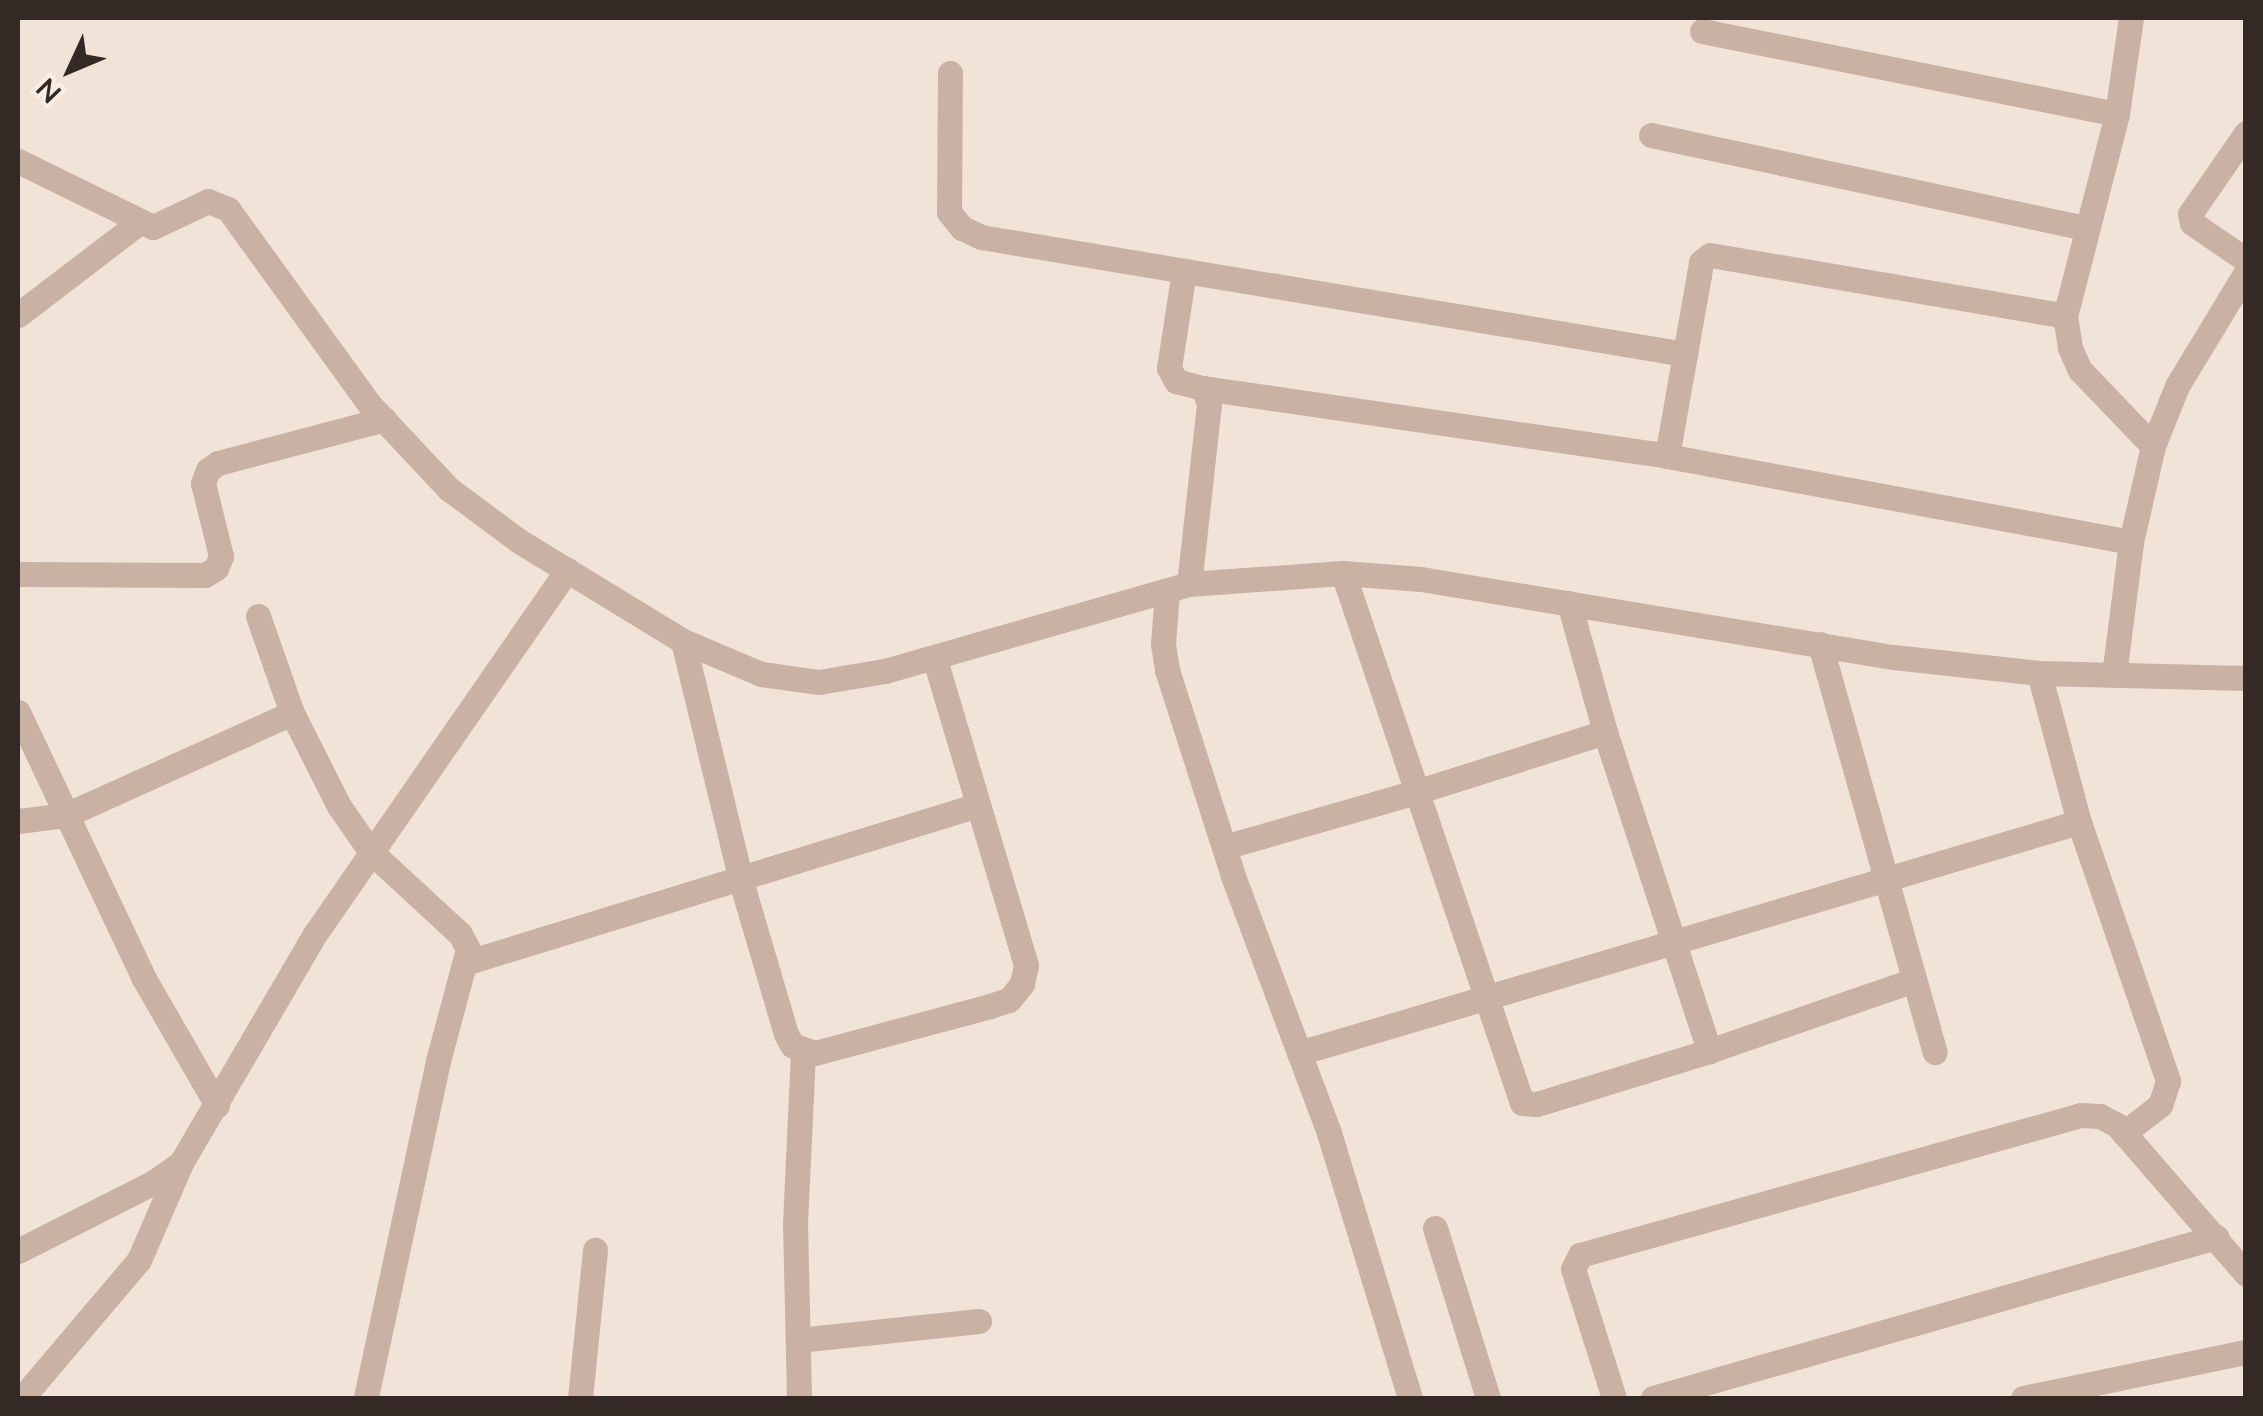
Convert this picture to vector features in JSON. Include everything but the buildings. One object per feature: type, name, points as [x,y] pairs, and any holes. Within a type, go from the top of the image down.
[{"type":"street","points":[[2131,18],[2117,114],[2084,228],[2065,316],[2070,348],[2080,370],[2153,446]]},
{"type":"street","points":[[1702,31],[2117,114]]},
{"type":"street","points":[[950,73],[946,192],[949,212],[962,228],[981,237],[1685,354]]},
{"type":"street","points":[[2246,133],[2190,214],[2192,223],[2246,260]]},
{"type":"street","points":[[1651,135],[2084,228]]},
{"type":"street","points":[[18,161],[138,224],[165,224],[208,201],[228,209],[384,419],[449,489],[567,570],[684,641],[760,674],[820,682],[934,657],[1178,588],[1342,574],[1421,579],[1820,644],[2039,674],[2246,678]]},
{"type":"street","points":[[18,315],[138,224]]},
{"type":"street","points":[[1667,456],[1702,262],[1710,256],[2065,316]]},
{"type":"street","points":[[1184,271],[1169,368],[1176,380],[1203,388],[1667,456],[2131,542]]},
{"type":"street","points":[[2114,675],[2131,542],[2153,446],[2186,369],[2246,272]]},
{"type":"street","points":[[1203,388],[1209,404],[1178,588],[1163,644],[1167,670],[1224,846],[1328,1133],[1410,1398]]},
{"type":"street","points":[[18,574],[206,575],[216,568],[222,556],[204,483],[208,470],[218,463],[384,419]]},
{"type":"street","points":[[22,1398],[139,1260],[180,1163],[315,934],[567,570]]},
{"type":"street","points":[[1342,574],[1522,1103],[1530,1105],[1710,1051],[1914,980]]},
{"type":"street","points":[[1569,603],[1606,732],[1710,1051]]},
{"type":"street","points":[[258,616],[292,713],[339,806],[370,852],[460,934],[468,949],[468,962],[438,1061],[366,1398]]},
{"type":"street","points":[[684,641],[740,881],[786,1034],[803,1051],[815,1053],[1008,1000],[1022,984],[1026,965],[934,657]]},
{"type":"street","points":[[1820,644],[1935,1052]]},
{"type":"street","points":[[2039,674],[2079,822],[2168,1081],[2160,1105],[2124,1134]]},
{"type":"street","points":[[18,712],[144,977],[217,1104]]},
{"type":"street","points":[[18,821],[66,815],[292,713]]},
{"type":"street","points":[[1224,846],[1416,792],[1606,732]]},
{"type":"street","points":[[468,962],[978,806]]},
{"type":"street","points":[[1299,1053],[2079,822]]},
{"type":"street","points":[[799,1398],[794,1223],[803,1051]]},
{"type":"street","points":[[1614,1398],[1573,1269],[1580,1255],[2081,1115],[2100,1116],[2124,1134],[2246,1274]]},
{"type":"street","points":[[18,1251],[154,1182],[180,1163]]},
{"type":"street","points":[[1435,1228],[1488,1398]]},
{"type":"street","points":[[1653,1398],[2216,1237]]},
{"type":"street","points":[[580,1398],[595,1250]]},
{"type":"street","points":[[798,1340],[979,1321]]},
{"type":"street","points":[[2022,1398],[2052,1395],[2246,1352]]}]
